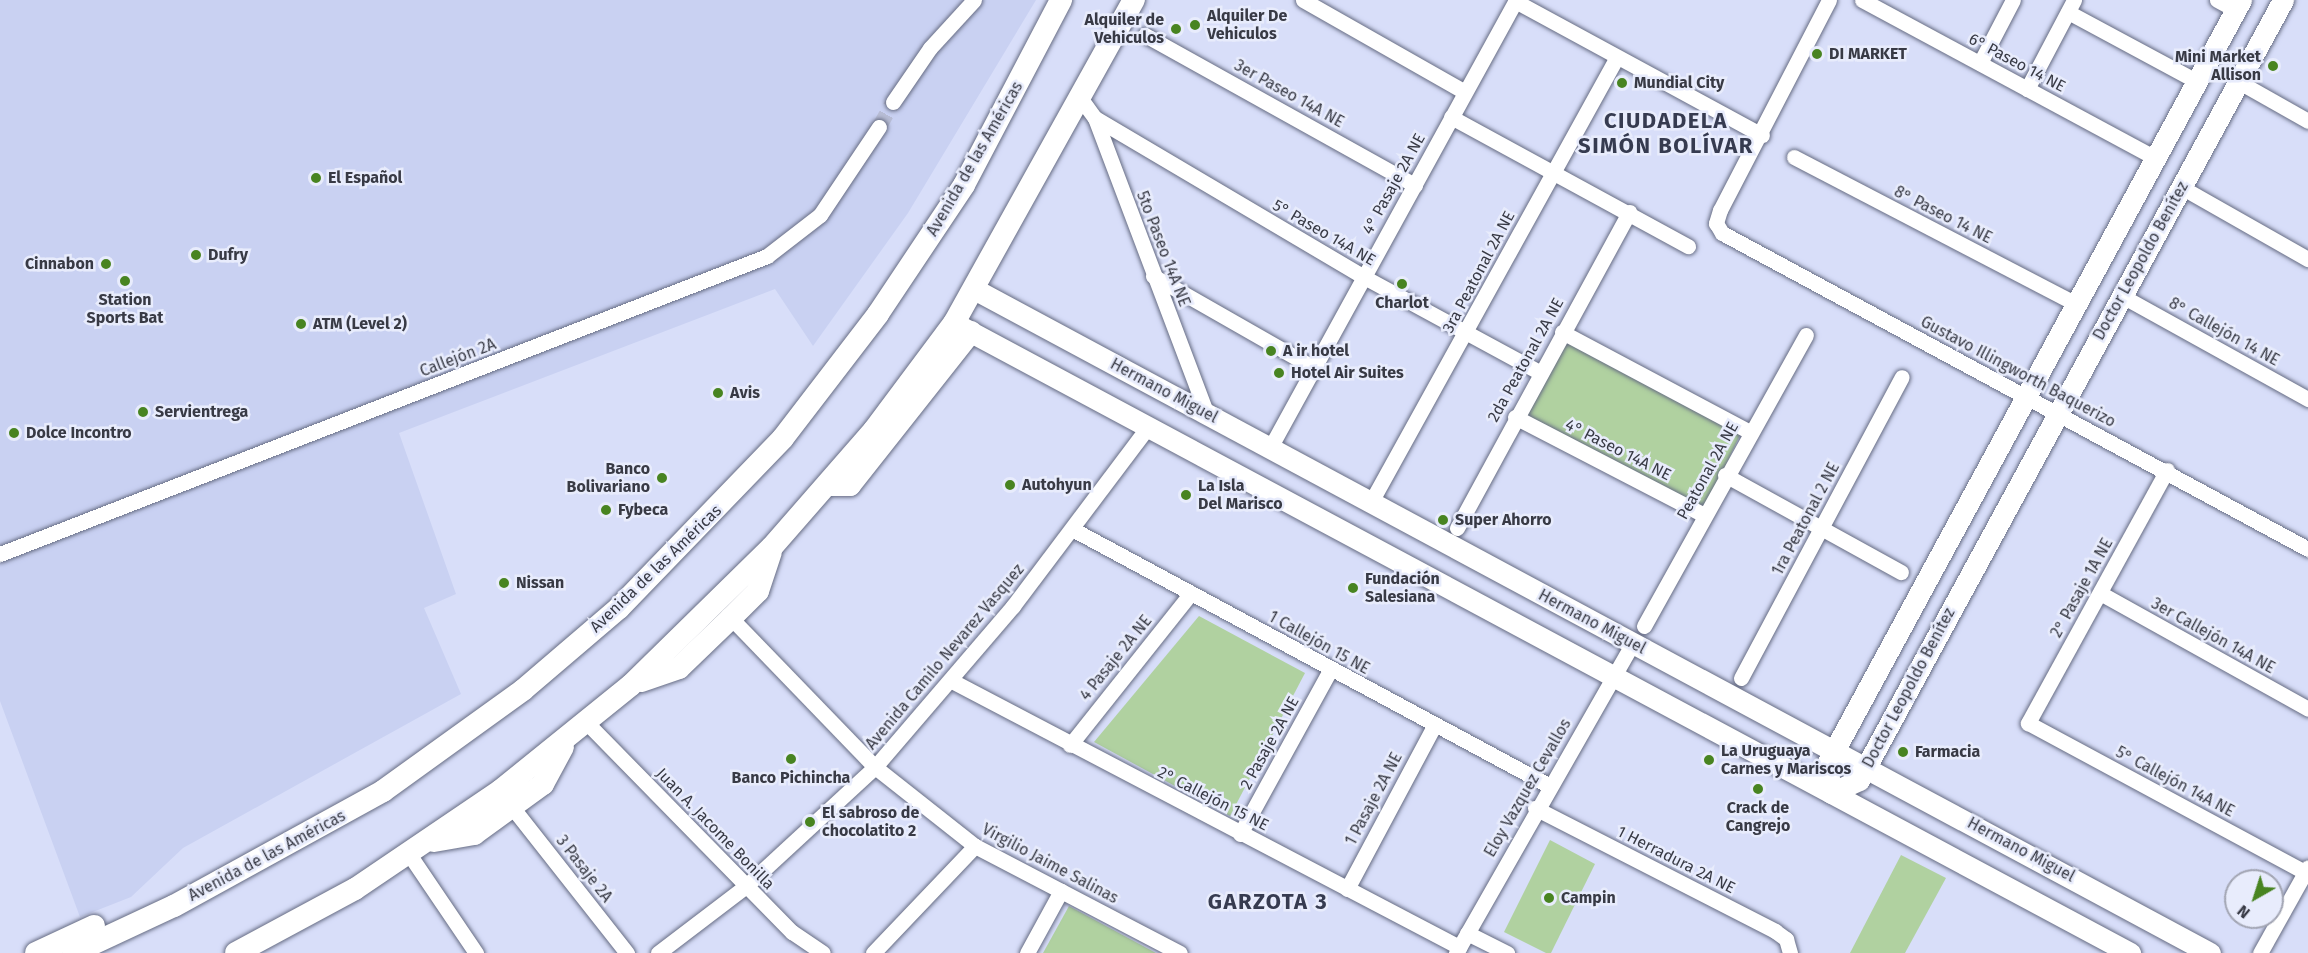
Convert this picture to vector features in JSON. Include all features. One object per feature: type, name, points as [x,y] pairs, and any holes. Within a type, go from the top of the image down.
[{"type":"main road","name":"Avenida de las Américas","points":[[73,953],[174,906],[383,791],[523,690],[619,608],[743,483],[831,380],[918,256],[983,152],[1061,0]]},
{"type":"main road","points":[[236,953],[418,848],[587,723],[631,685],[772,547],[829,485],[850,485],[962,327],[974,289],[1134,0]]},
{"type":"main road","points":[[631,685],[679,668],[731,618],[758,591],[772,547]]},
{"type":"main road","points":[[418,848],[474,834],[512,807],[543,784],[568,737]]},
{"type":"main road","points":[[36,953],[172,892],[236,873]]},
{"type":"street","points":[[894,102],[930,48],[974,0]]},
{"type":"street","points":[[1303,0],[1465,92]]},
{"type":"street","points":[[1515,1],[1762,135],[1829,0]]},
{"type":"street","name":"6° Paseo 14 NE","points":[[1862,0],[2156,158]]},
{"type":"street","points":[[1980,63],[2013,0]]},
{"type":"street","name":"Doctor Leopoldo Benítez","points":[[1831,793],[1859,780],[1866,768],[2283,0]]},
{"type":"street","name":"4° Pasaje 2A NE","points":[[1270,448],[1515,1]]},
{"type":"street","points":[[1831,793],[1827,764],[1834,750],[2198,82],[2232,3]]},
{"type":"street","points":[[2027,89],[2071,6],[2198,82]]},
{"type":"street","name":"3er Paseo 14A NE","points":[[1145,35],[1415,184]]},
{"type":"street","name":"3ra Peatonal 2A NE","points":[[1371,502],[1468,333],[1553,171],[1617,57]]},
{"type":"street","points":[[2239,81],[2308,121]]},
{"type":"street","name":"5to Paseo 14A NE","points":[[1081,99],[1095,118],[1207,414]]},
{"type":"street","points":[[1451,117],[1688,246]]},
{"type":"street","name":"5° Paseo 14A NE","points":[[1095,118],[1364,277],[1539,372]]},
{"type":"street","name":"Callejón 2A","points":[[0,554],[767,256],[806,229],[837,194],[879,127]]},
{"type":"street","name":"Gustavo Illingworth Baquerizo","points":[[1762,135],[1716,223],[1734,242],[2167,470],[2308,549]]},
{"type":"street","name":"8° Paseo 14 NE","points":[[1794,157],[2076,304]]},
{"type":"street","points":[[2181,187],[2308,259]]},
{"type":"street","name":"2da Peatonal 2A NE","points":[[1457,528],[1539,372],[1629,212]]},
{"type":"street","points":[[1153,276],[1314,368]]},
{"type":"street","name":"Hermano Miguel","points":[[974,289],[1371,502],[1638,634],[1866,768],[2210,953]]},
{"type":"street","name":"8° Callejón 14 NE","points":[[2122,296],[2308,399]]},
{"type":"street","points":[[962,327],[2130,953]]},
{"type":"street","points":[[1562,332],[1750,432]]},
{"type":"street","name":"Peatonal 2A NE","points":[[1638,634],[1725,475],[1806,335]]},
{"type":"street","name":"1ra Peatonal 2 NE","points":[[1741,678],[1902,377]]},
{"type":"street","name":"4° Paseo 14A NE","points":[[1515,417],[1704,515]]},
{"type":"street","name":"Avenida Camilo Nevarez Vasquez","points":[[658,953],[746,886],[874,768],[952,681],[1074,530],[1148,427]]},
{"type":"street","name":"2° Pasaje 1A NE","points":[[2028,723],[2167,470]]},
{"type":"street","points":[[1725,475],[1901,572]]},
{"type":"street","name":"1 Callejón 15 NE","points":[[1074,530],[1434,726],[1548,785]]},
{"type":"street","name":"4 Pasaje 2A NE","points":[[1070,745],[1191,593]]},
{"type":"street","name":"3er Callejón 14A NE","points":[[2100,593],[2308,709]]},
{"type":"street","name":"Virgilio Jaime Salinas","points":[[731,618],[874,768],[975,846],[1175,952]]},
{"type":"street","name":"Eloy Vazquez Cevallos","points":[[1457,950],[1548,785],[1638,634]]},
{"type":"street","name":"2 Pasaje 2A NE","points":[[1240,834],[1330,670]]},
{"type":"street","name":"2° Callejón 15 NE","points":[[952,681],[1347,889],[1457,950]]},
{"type":"street","name":"Juan A. Jacome Bonilla","points":[[587,723],[792,932],[823,953]]},
{"type":"street","name":"5° Callejón 14A NE","points":[[2028,723],[2306,869]]},
{"type":"street","name":"1 Pasaje 2A NE","points":[[1347,889],[1434,726]]},
{"type":"street","name":"3 Pasaje 2A","points":[[512,807],[627,953]]},
{"type":"street","name":"1 Herradura 2A NE","points":[[1535,808],[1775,931],[1786,939],[1790,953]]},
{"type":"street","points":[[873,953],[975,846]]},
{"type":"street","points":[[418,848],[476,953]]},
{"type":"street","points":[[2260,953],[2306,869]]},
{"type":"street","points":[[1027,953],[1061,891]]},
{"type":"street","points":[[1467,933],[1507,953]]},
{"type":"shaded area","points":[[0,0],[1036,0],[908,213],[813,346],[775,289],[399,433],[456,594],[424,608],[461,694],[183,848],[131,897],[80,917],[0,701]]},
{"type":"green space","points":[[1565,341],[1740,435],[1702,515],[1521,420]]},
{"type":"green space","points":[[1199,616],[1305,673],[1230,816],[1094,742]]},
{"type":"green space","name":"Campin","points":[[1550,840],[1595,864],[1551,953],[1546,953],[1504,932]]},
{"type":"green space","points":[[1901,855],[1946,878],[1905,953],[1850,953]]},
{"type":"green space","points":[[1069,906],[1156,953],[1043,953]]},
{"type":"tunnel","points":[[879,127],[893,102]]},
{"type":"place","name":"Alquiler De Vehiculos","points":[[1195,25]]},
{"type":"place","name":"Alquiler de Vehiculos","points":[[1176,29]]},
{"type":"place","name":"DI MARKET","points":[[1817,54]]},
{"type":"place","name":"Mini Market Allison","points":[[2273,66]]},
{"type":"place","name":"Mundial City","points":[[1622,83]]},
{"type":"place","name":"El Español","points":[[316,178]]},
{"type":"place","name":"Dufry","points":[[196,255]]},
{"type":"place","name":"Cinnabon","points":[[106,264]]},
{"type":"place","name":"Station Sports Bat","points":[[125,281]]},
{"type":"place","name":"Charlot","points":[[1402,284]]},
{"type":"place","name":"ATM (Level 2)","points":[[301,324]]},
{"type":"place","name":"A ir hotel","points":[[1271,351]]},
{"type":"place","name":"Hotel Air Suites","points":[[1279,373]]},
{"type":"place","name":"Avis","points":[[718,393]]},
{"type":"place","name":"Servientrega","points":[[143,412]]},
{"type":"place","name":"Dolce Incontro","points":[[14,433]]},
{"type":"place","name":"Banco Bolivariano","points":[[662,478]]},
{"type":"place","name":"Autohyun","points":[[1010,485]]},
{"type":"place","name":"La Isla Del Marisco","points":[[1186,495]]},
{"type":"place","name":"Fybeca","points":[[606,510]]},
{"type":"place","name":"Super Ahorro","points":[[1443,520]]},
{"type":"place","name":"Nissan","points":[[504,583]]},
{"type":"place","name":"Fundación Salesiana","points":[[1353,588]]},
{"type":"place","name":"Farmacia","points":[[1903,752]]},
{"type":"place","name":"Banco Pichincha","points":[[791,759]]},
{"type":"place","name":"La Uruguaya Carnes y Mariscos","points":[[1709,760]]},
{"type":"place","name":"Crack de Cangrejo","points":[[1758,789]]},
{"type":"place","name":"El sabroso de chocolatito 2","points":[[810,822]]},
{"type":"place","name":"Campin","points":[[1549,898]]},
{"type":"district","name":"CIUDADELA SIMÓN BOLÍVAR","points":[[1666,132]]},
{"type":"district","name":"GARZOTA 3","points":[[1268,902]]}]
